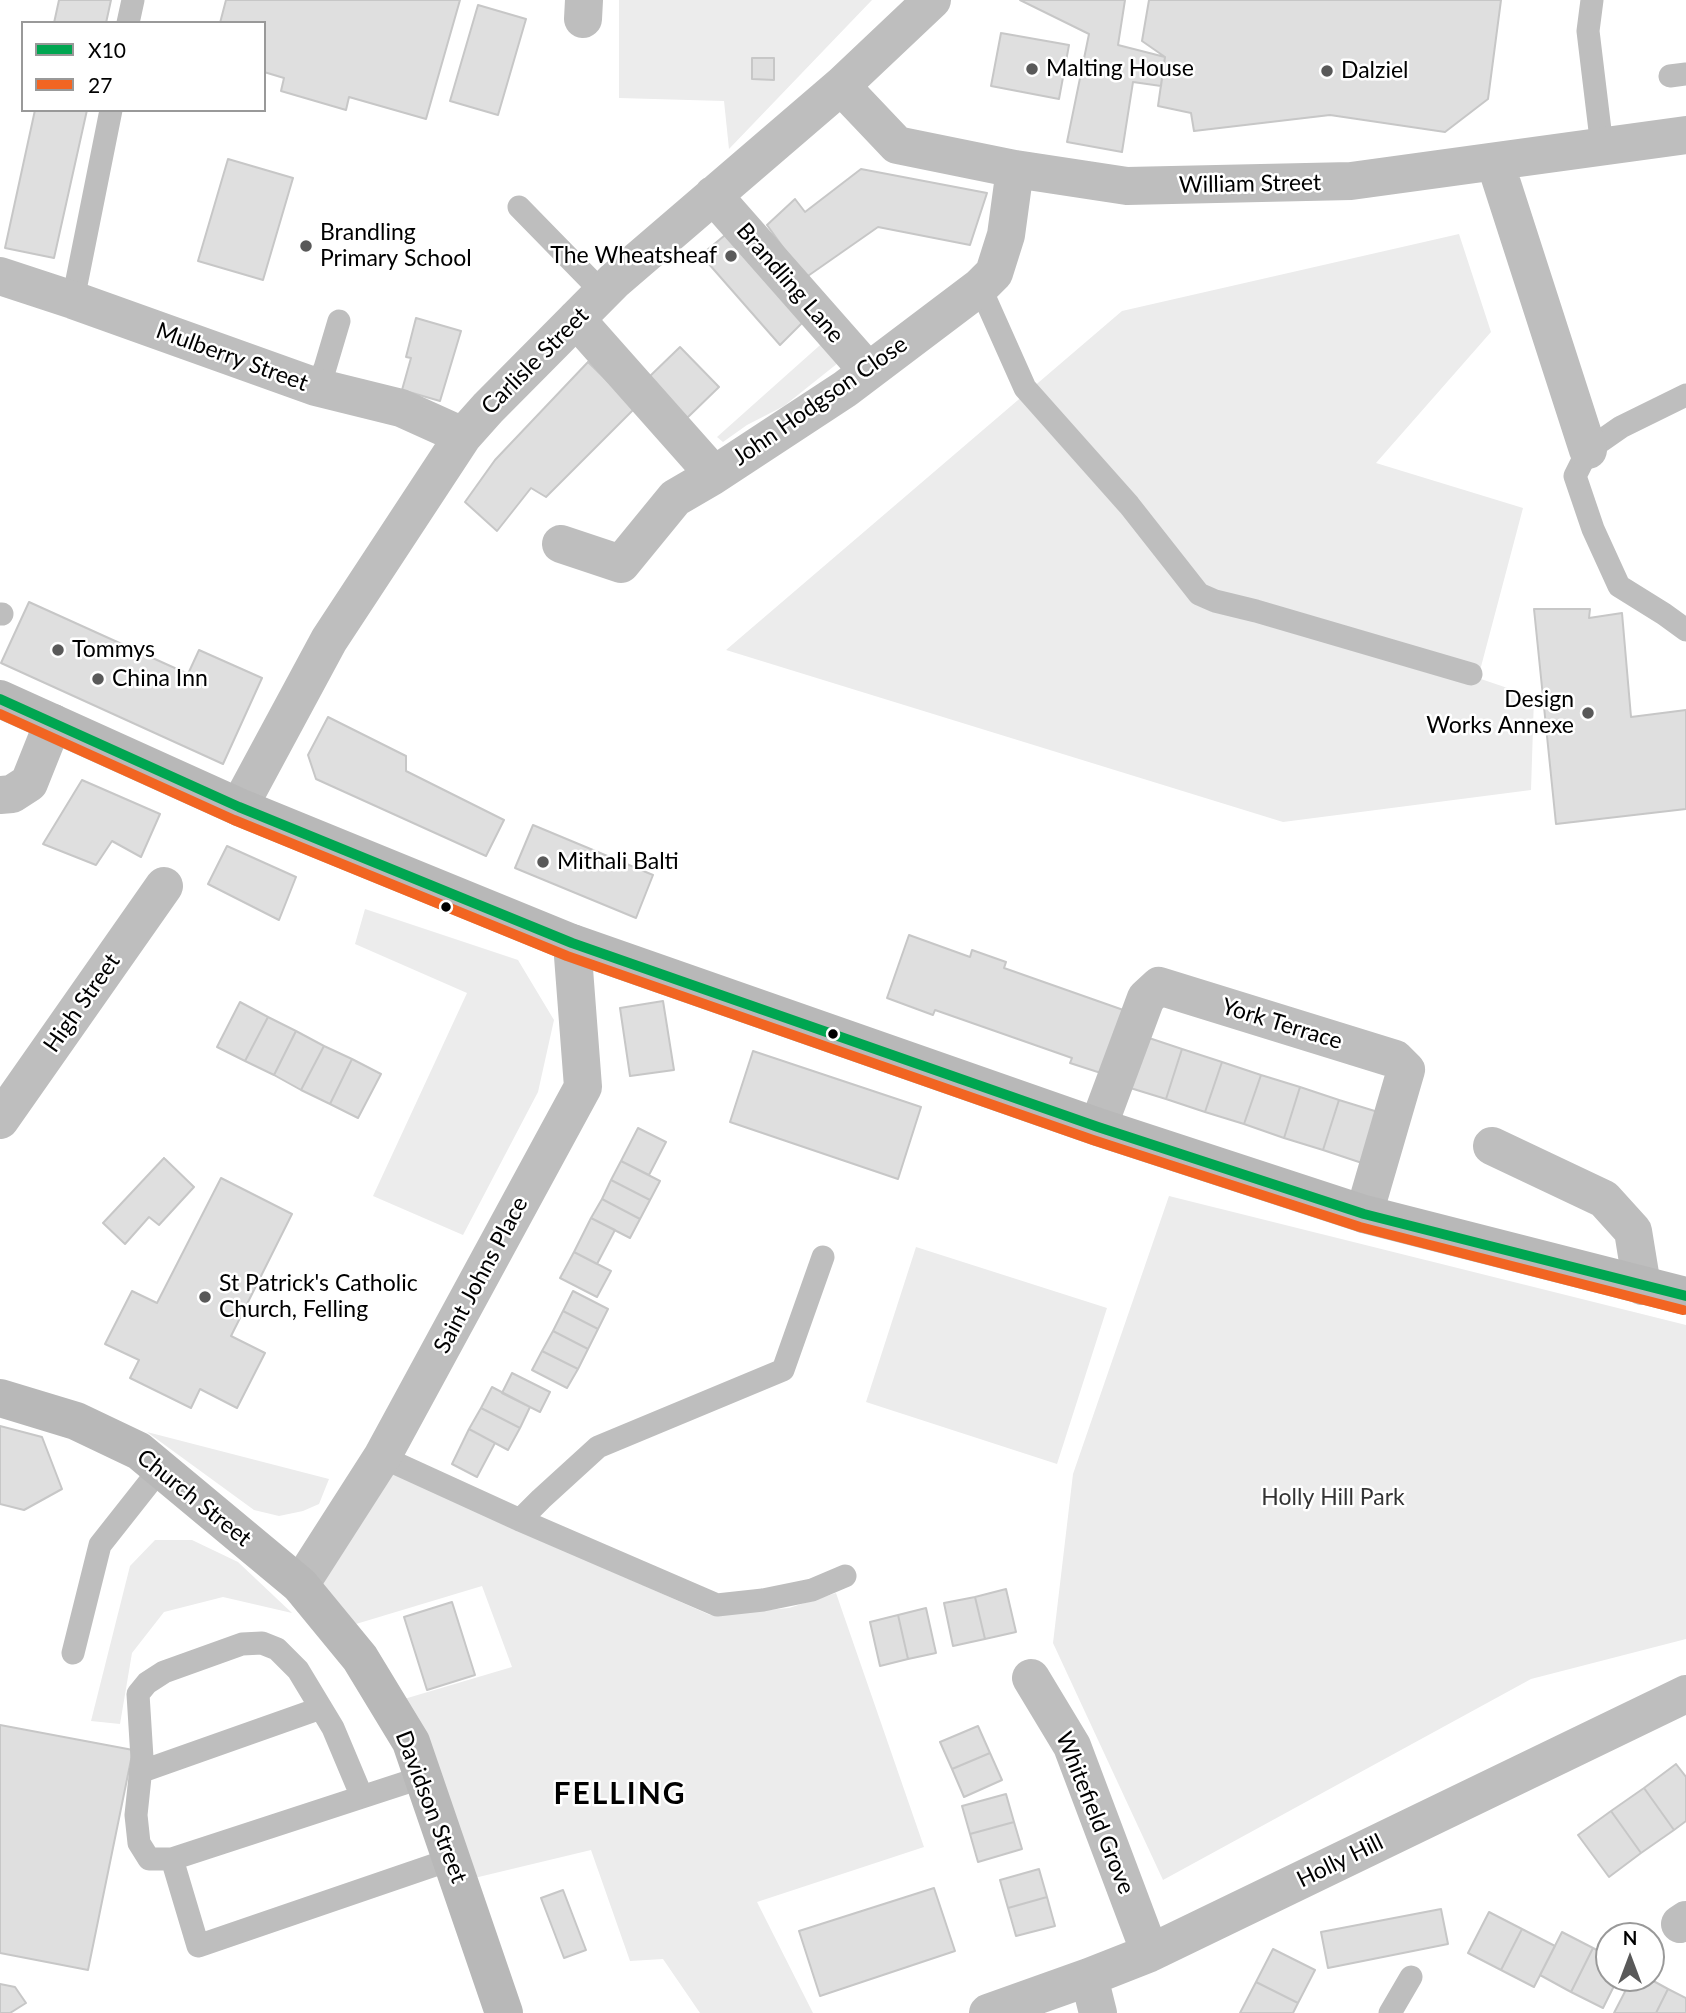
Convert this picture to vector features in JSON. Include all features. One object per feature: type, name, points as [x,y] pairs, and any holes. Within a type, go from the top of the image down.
[{"type":"main road","points":[[0,699],[239,807],[572,943],[1098,1127],[1364,1214],[1686,1296]]},
{"type":"main road","name":"Church Street","points":[[0,1398],[76,1421],[139,1451],[300,1584]]},
{"type":"main road","name":"Davidson Street","points":[[300,1584],[360,1658],[411,1742],[504,2013]]},
{"type":"street","name":"Carlisle Street","points":[[239,807],[329,640],[463,436],[603,293],[841,86],[932,0]]},
{"type":"street","name":"William Street","points":[[841,86],[897,145],[1015,169],[1127,186],[1351,181],[1686,135]]},
{"type":"street","points":[[1495,162],[1588,450]]},
{"type":"street","name":"John Hodgson Close","points":[[561,544],[621,564],[675,498],[845,389],[980,287],[994,273],[1006,235],[1015,169]]},
{"type":"street","name":"Brandling Lane","points":[[713,195],[868,371]]},
{"type":"street","name":"Mulberry Street","points":[[0,276],[316,387],[401,408],[463,436]]},
{"type":"street","points":[[576,319],[702,461],[711,477]]},
{"type":"street","points":[[0,795],[12,794],[29,783],[53,723]]},
{"type":"street","name":"High Street","points":[[0,1120],[164,886]]},
{"type":"street","name":"Saint Johns Place","points":[[300,1584],[382,1457],[583,1087],[572,943]]},
{"type":"street","name":"York Terrace","points":[[1098,1127],[1146,998],[1159,986],[1395,1059],[1406,1070],[1364,1214]]},
{"type":"street","points":[[1492,1146],[1604,1199],[1633,1231],[1642,1286]]},
{"type":"street","name":"Whitefield Grove","points":[[1031,1678],[1072,1746],[1150,1953]]},
{"type":"street","name":"Holly Hill","points":[[988,2013],[1094,1995],[1150,1953],[1686,1694]]},
{"type":"lane","points":[[128,21],[132,0]]},
{"type":"lane","points":[[1592,0],[1588,31],[1602,147]]},
{"type":"lane","points":[[73,300],[111,112]]},
{"type":"lane","points":[[519,207],[603,293]]},
{"type":"lane","points":[[980,287],[1025,388],[1129,505],[1199,594],[1215,601],[1471,674]]},
{"type":"lane","points":[[316,387],[326,368],[339,321]]},
{"type":"lane","points":[[1686,395],[1621,427],[1588,450],[1574,476],[1593,529],[1619,586],[1686,630]]},
{"type":"lane","points":[[520,1520],[598,1447],[783,1370],[823,1257]]},
{"type":"lane","points":[[382,1457],[717,1605],[763,1600],[812,1590],[845,1576]]},
{"type":"lane","points":[[73,1653],[100,1545],[160,1469]]},
{"type":"lane","points":[[362,1797],[333,1728],[298,1670],[277,1650],[262,1643],[242,1644],[164,1672],[146,1683],[138,1694],[142,1758],[136,1815],[139,1843],[149,1859],[172,1859],[362,1797],[423,1777]]},
{"type":"lane","points":[[140,1772],[321,1708]]},
{"type":"lane","points":[[172,1859],[198,1946],[452,1859]]},
{"type":"lane","points":[[1390,2013],[1411,1977]]},
{"type":"green space","points":[[619,0],[872,0],[729,149],[724,101],[619,98]]},
{"type":"green space","points":[[1459,234],[1491,332],[1376,463],[1523,508],[1478,678],[1534,697],[1531,790],[1283,822],[726,650],[1122,311]]},
{"type":"green space","points":[[828,338],[843,359],[784,406],[747,425],[723,442],[717,437]]},
{"type":"green space","points":[[365,909],[518,960],[554,1020],[538,1092],[463,1235],[373,1196],[467,993],[355,944]]},
{"type":"green space","name":"Holly Hill Park","points":[[1169,1196],[1686,1325],[1686,1639],[1531,1679],[1163,1880],[1053,1643],[1073,1474]]},
{"type":"green space","points":[[916,1247],[1107,1308],[1057,1464],[866,1402]]},
{"type":"green space","points":[[147,1432],[329,1479],[319,1504],[303,1511],[279,1516],[254,1510]]},
{"type":"green space","points":[[384,1470],[710,1615],[789,1608],[836,1593],[924,1847],[757,1902],[813,2013],[700,2013],[663,1959],[630,1961],[591,1850],[466,1880],[394,1702],[512,1667],[482,1586],[346,1627],[311,1583]]},
{"type":"green space","points":[[155,1540],[192,1540],[238,1562],[292,1613],[223,1597],[164,1612],[132,1653],[120,1724],[91,1721],[130,1566]]},
{"type":"building","points":[[59,0],[111,0],[106,21],[54,21]]},
{"type":"building","points":[[226,0],[460,0],[426,119],[349,97],[346,110],[281,91],[284,78],[266,73],[266,21],[221,21]]},
{"type":"building","points":[[1020,0],[1125,0],[1118,45],[1165,57],[1161,86],[1133,82],[1122,152],[1067,142],[1089,34]]},
{"type":"building","name":"Dalziel","points":[[1149,0],[1501,0],[1488,99],[1445,132],[1330,115],[1194,131],[1191,113],[1158,106],[1165,57],[1142,41]]},
{"type":"building","points":[[478,5],[526,19],[498,115],[450,101]]},
{"type":"building","points":[[1001,33],[1069,45],[1059,99],[991,86]]},
{"type":"building","points":[[752,58],[774,58],[774,80],[752,79]]},
{"type":"building","points":[[35,112],[87,112],[54,258],[5,248]]},
{"type":"building","points":[[228,159],[293,178],[263,280],[198,261]]},
{"type":"building","points":[[861,169],[987,193],[970,245],[878,227],[805,278],[767,225],[795,199],[805,212]]},
{"type":"building","points":[[730,231],[806,319],[780,345],[701,255]]},
{"type":"building","points":[[416,318],[461,331],[440,401],[402,390],[411,358],[406,357]]},
{"type":"building","points":[[680,347],[719,387],[687,418],[649,377]]},
{"type":"building","points":[[588,362],[635,408],[546,497],[531,488],[497,531],[465,502],[495,460]]},
{"type":"building","points":[[29,602],[188,674],[199,650],[262,678],[223,764],[1,663]]},
{"type":"building","name":"Design Works Annexe","points":[[1534,609],[1590,609],[1589,618],[1622,613],[1631,717],[1686,710],[1686,809],[1556,824]]},
{"type":"building","points":[[328,717],[406,756],[406,771],[504,820],[486,856],[316,779],[308,755]]},
{"type":"building","points":[[82,780],[160,814],[141,857],[112,841],[96,865],[43,844]]},
{"type":"building","points":[[533,825],[653,875],[636,918],[515,868]]},
{"type":"building","points":[[227,846],[296,877],[279,920],[208,884]]},
{"type":"building","points":[[909,935],[970,957],[972,950],[1006,962],[1004,968],[1129,1012],[1107,1075],[1070,1063],[1072,1058],[935,1010],[933,1015],[887,998]]},
{"type":"building","points":[[663,1001],[674,1070],[630,1076],[620,1008]]},
{"type":"building","points":[[240,1002],[268,1017],[245,1061],[217,1047]]},
{"type":"building","points":[[268,1017],[296,1031],[274,1075],[245,1061]]},
{"type":"building","points":[[296,1031],[324,1046],[301,1090],[274,1075]]},
{"type":"building","points":[[1143,1036],[1182,1049],[1166,1099],[1127,1087]]},
{"type":"building","points":[[324,1046],[352,1059],[330,1104],[301,1090]]},
{"type":"building","points":[[1182,1049],[1222,1062],[1205,1112],[1166,1099]]},
{"type":"building","points":[[753,1051],[921,1107],[898,1179],[730,1122]]},
{"type":"building","points":[[352,1059],[381,1074],[358,1118],[330,1104]]},
{"type":"building","points":[[1222,1062],[1261,1075],[1244,1124],[1205,1112]]},
{"type":"building","points":[[1261,1075],[1300,1087],[1284,1138],[1244,1124]]},
{"type":"building","points":[[1300,1087],[1339,1100],[1323,1150],[1284,1138]]},
{"type":"building","points":[[1339,1100],[1378,1112],[1362,1163],[1323,1150]]},
{"type":"building","points":[[638,1128],[666,1142],[649,1175],[621,1161]]},
{"type":"building","points":[[164,1158],[194,1187],[159,1225],[149,1217],[125,1244],[103,1223]]},
{"type":"building","points":[[621,1161],[660,1181],[650,1200],[611,1180]]},
{"type":"building","name":"St Patrick's Catholic Church, Felling","points":[[221,1178],[292,1214],[231,1336],[265,1353],[237,1408],[200,1389],[191,1408],[130,1378],[139,1360],[105,1344],[132,1291],[157,1303]]},
{"type":"building","points":[[611,1180],[650,1200],[640,1219],[602,1199]]},
{"type":"building","points":[[602,1199],[640,1219],[630,1238],[591,1218]]},
{"type":"building","points":[[591,1218],[615,1230],[597,1264],[574,1252]]},
{"type":"building","points":[[574,1252],[611,1271],[597,1297],[560,1278]]},
{"type":"building","points":[[573,1291],[608,1309],[598,1329],[563,1311]]},
{"type":"building","points":[[563,1311],[598,1329],[588,1349],[553,1331]]},
{"type":"building","points":[[553,1331],[588,1349],[578,1369],[542,1351]]},
{"type":"building","points":[[542,1351],[578,1369],[567,1388],[532,1370]]},
{"type":"building","points":[[512,1373],[550,1392],[540,1412],[502,1393]]},
{"type":"building","points":[[492,1387],[530,1407],[520,1428],[481,1408]]},
{"type":"building","points":[[481,1408],[520,1428],[508,1450],[469,1429]]},
{"type":"building","points":[[0,1426],[42,1437],[62,1489],[24,1510],[0,1504]]},
{"type":"building","points":[[469,1429],[495,1443],[477,1477],[452,1464]]},
{"type":"building","points":[[1006,1589],[1016,1632],[985,1639],[975,1597]]},
{"type":"building","points":[[975,1597],[985,1639],[953,1646],[944,1603]]},
{"type":"building","points":[[452,1602],[475,1675],[427,1690],[404,1617]]},
{"type":"building","points":[[926,1608],[936,1653],[908,1659],[898,1615]]},
{"type":"building","points":[[898,1615],[908,1659],[880,1666],[870,1622]]},
{"type":"building","points":[[0,1725],[133,1750],[88,1970],[0,1953]]},
{"type":"building","points":[[978,1726],[990,1753],[952,1769],[940,1742]]},
{"type":"building","points":[[990,1753],[1002,1780],[964,1797],[952,1769]]},
{"type":"building","points":[[1676,1764],[1686,1777],[1686,1821],[1674,1830],[1644,1788]]},
{"type":"building","points":[[1644,1788],[1674,1830],[1641,1853],[1611,1811]]},
{"type":"building","points":[[1006,1794],[1014,1822],[970,1834],[962,1806]]},
{"type":"building","points":[[1611,1811],[1641,1853],[1609,1877],[1578,1835]]},
{"type":"building","points":[[1014,1822],[1022,1849],[978,1862],[970,1834]]},
{"type":"building","points":[[1039,1869],[1047,1897],[1008,1908],[1000,1880]]},
{"type":"building","points":[[934,1888],[955,1951],[820,1996],[799,1931]]},
{"type":"building","points":[[563,1890],[586,1950],[564,1958],[541,1898]]},
{"type":"building","points":[[1047,1897],[1055,1926],[1016,1936],[1008,1908]]},
{"type":"building","points":[[1441,1909],[1448,1944],[1328,1968],[1321,1932]]},
{"type":"building","points":[[1489,1912],[1522,1929],[1501,1970],[1468,1953]]},
{"type":"building","points":[[1522,1929],[1555,1946],[1534,1987],[1501,1970]]},
{"type":"building","points":[[1562,1932],[1593,1948],[1571,1992],[1540,1975]]},
{"type":"building","points":[[1593,1948],[1595,1949],[1595,1992],[1611,1992],[1603,2008],[1571,1992]]},
{"type":"building","points":[[1273,1949],[1315,1970],[1298,2003],[1256,1982]]},
{"type":"building","points":[[1256,1982],[1298,2003],[1293,2013],[1240,2013]]},
{"type":"building","points":[[0,1984],[15,1987],[26,2003],[10,2013],[0,2013]]},
{"type":"building","points":[[1665,1987],[1668,1989],[1656,2013],[1614,2013],[1625,1992],[1665,1992]]},
{"type":"building","points":[[1668,1989],[1686,1998],[1686,2013],[1656,2013]]},
{"type":"transit line","name":"X10","points":[[0,699],[239,807],[572,943],[1098,1127],[1364,1214],[1686,1296]]},
{"type":"transit line","name":"27","points":[[0,714],[234,820],[567,956],[1093,1140],[1360,1227],[1683,1310]]},
{"type":"place","name":"Malting House","points":[[1032,69]]},
{"type":"place","name":"Dalziel","points":[[1327,71]]},
{"type":"place","name":"Brandling Primary School","points":[[306,246]]},
{"type":"place","name":"The Wheatsheaf","points":[[731,256]]},
{"type":"place","name":"Tommys","points":[[58,650]]},
{"type":"place","name":"China Inn","points":[[98,679]]},
{"type":"place","name":"Design Works Annexe","points":[[1588,713]]},
{"type":"place","name":"Mithali Balti","points":[[543,862]]},
{"type":"place","name":"St Patrick's Catholic Church, Felling","points":[[205,1297]]},
{"type":"district","name":"FELLING","points":[[620,1794]]}]
